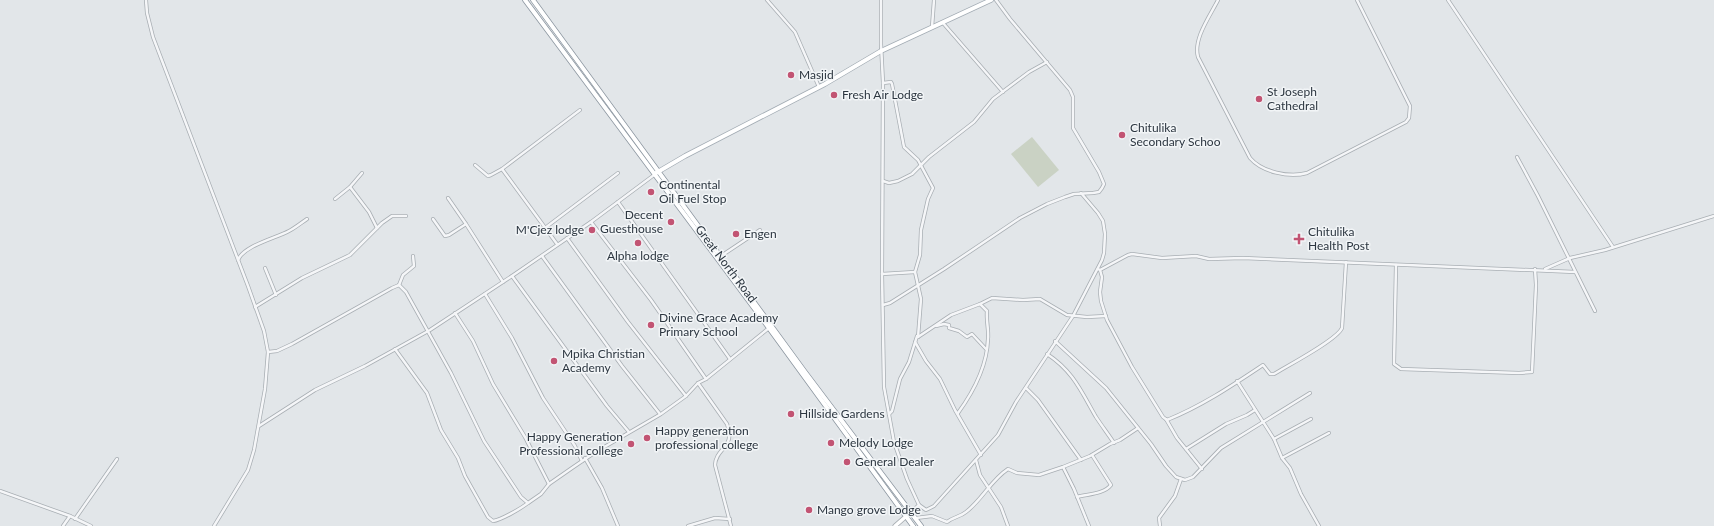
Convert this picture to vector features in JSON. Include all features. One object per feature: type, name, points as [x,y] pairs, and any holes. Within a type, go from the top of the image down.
[{"type":"main road","name":"Great North Road","points":[[525,0],[769,328],[912,526]]},
{"type":"main road","name":"Great North Road","points":[[533,0],[888,484],[921,526]]},
{"type":"main road","points":[[654,175],[685,156],[819,87],[881,51],[991,0]]},
{"type":"main road","points":[[895,526],[911,512]]},
{"type":"street","points":[[146,0],[147,13],[153,37],[264,331],[268,352],[259,426],[248,470],[214,526]]},
{"type":"street","points":[[767,0],[795,32],[819,87]]},
{"type":"street","points":[[880,0],[883,83],[882,274],[884,387],[894,442],[907,479],[919,505],[926,510],[934,506],[998,435],[1016,402],[1073,316],[1099,269],[1104,253],[1104,227],[1098,213],[1081,193]]},
{"type":"street","points":[[932,28],[934,0]]},
{"type":"street","points":[[883,305],[890,303],[944,270],[1020,218],[1047,204],[1074,194],[1099,192],[1102,188],[1103,180],[1073,128],[1073,97],[1070,90],[1010,19],[996,0]]},
{"type":"street","points":[[1218,0],[1201,34],[1197,52],[1198,57],[1250,158],[1260,167],[1295,175],[1306,173],[1406,122],[1410,118],[1410,106],[1357,0]]},
{"type":"street","points":[[1448,0],[1613,247]]},
{"type":"street","points":[[942,22],[1003,92]]},
{"type":"street","points":[[883,180],[889,183],[906,178],[915,172],[920,164],[970,126],[993,99],[1029,72],[1047,62]]},
{"type":"street","points":[[883,83],[891,82],[892,84],[904,147],[916,157],[933,188],[928,198],[920,230],[920,255],[915,272],[922,302],[918,337]]},
{"type":"street","points":[[475,165],[488,176],[492,176],[580,110]]},
{"type":"street","points":[[1517,157],[1570,258],[1575,272],[1595,311]]},
{"type":"street","points":[[502,168],[557,244]]},
{"type":"street","points":[[336,199],[350,187],[362,173]]},
{"type":"street","points":[[545,228],[618,174]]},
{"type":"street","points":[[259,426],[315,390],[428,331],[542,256],[654,175]]},
{"type":"street","points":[[350,187],[368,212],[377,228]]},
{"type":"street","points":[[448,198],[503,282]]},
{"type":"street","points":[[618,202],[730,359]]},
{"type":"street","points":[[255,307],[302,278],[350,254],[392,216],[406,216]]},
{"type":"street","points":[[1544,269],[1570,258],[1613,247],[1714,216]]},
{"type":"street","points":[[238,261],[239,257],[246,251],[290,231],[307,219]]},
{"type":"street","points":[[433,219],[445,236],[466,224]]},
{"type":"street","points":[[591,222],[651,300],[706,379]]},
{"type":"street","points":[[720,256],[760,230]]},
{"type":"street","points":[[567,238],[628,322],[686,396]]},
{"type":"street","points":[[1099,269],[1132,254],[1162,258],[1196,256],[1209,259],[1243,258],[1544,269],[1575,272]]},
{"type":"street","points":[[268,352],[277,351],[292,344],[399,285],[403,275],[414,266],[413,256]]},
{"type":"street","points":[[542,256],[622,366],[660,414]]},
{"type":"street","points":[[1166,419],[1167,420],[1189,410],[1222,392],[1237,381],[1239,382],[1263,364],[1270,374],[1274,374],[1327,343],[1340,331],[1344,300],[1346,262]]},
{"type":"street","points":[[1396,264],[1394,364],[1402,369],[1420,370],[1519,373],[1532,372],[1536,285],[1535,269]]},
{"type":"street","points":[[265,268],[276,295]]},
{"type":"street","points":[[1099,269],[1102,278],[1100,292],[1106,316],[1132,367],[1163,417],[1166,419],[1186,449],[1202,469]]},
{"type":"street","points":[[882,274],[915,272]]},
{"type":"street","points":[[512,276],[607,406],[629,432]]},
{"type":"street","points":[[399,285],[406,292],[428,331],[451,373],[484,440],[521,497],[528,503]]},
{"type":"street","points":[[485,294],[512,338],[543,398],[572,442],[582,461]]},
{"type":"street","points":[[890,414],[895,403],[900,379],[909,362],[917,336],[918,337],[951,315],[992,298],[1024,300],[1040,299],[1064,314],[1087,317],[1106,316]]},
{"type":"street","points":[[958,413],[972,393],[982,371],[988,340],[986,323],[987,311],[980,304]]},
{"type":"street","points":[[455,313],[473,340],[493,384],[525,437],[549,484]]},
{"type":"street","points":[[934,327],[944,324],[949,325],[949,328],[959,331],[967,337],[972,334],[986,350]]},
{"type":"street","points":[[395,349],[428,393],[442,430],[458,458],[465,476],[488,517],[493,521],[501,520],[528,503],[541,494],[549,484],[585,458],[660,414],[686,396],[698,383],[706,379],[769,328]]},
{"type":"street","points":[[915,342],[926,361],[940,379],[981,454]]},
{"type":"street","points":[[1056,342],[1106,388],[1151,444],[1166,466],[1176,477],[1181,479],[1190,479],[1202,469],[1221,448],[1310,393]]},
{"type":"street","points":[[1047,354],[1057,360],[1079,385],[1093,412],[1114,442]]},
{"type":"street","points":[[1237,381],[1274,439],[1282,458],[1290,468],[1301,494],[1319,526]]},
{"type":"street","points":[[698,383],[727,424],[729,430],[727,445],[718,455],[716,465],[731,526]]},
{"type":"street","points":[[1026,388],[1038,400],[1082,460]]},
{"type":"street","points":[[1186,449],[1226,424],[1255,410]]},
{"type":"street","points":[[1274,439],[1312,419]]},
{"type":"street","points":[[916,518],[932,516],[947,522],[952,518],[967,512],[997,478],[1008,469],[1017,473],[1039,474],[1063,467],[1092,455],[1138,428]]},
{"type":"street","points":[[1282,458],[1329,433]]},
{"type":"street","points":[[1077,497],[1099,492],[1111,485],[1092,455]]},
{"type":"street","points":[[585,458],[602,488],[618,526]]},
{"type":"street","points":[[75,519],[117,459]]},
{"type":"street","points":[[976,460],[980,475],[1001,507],[1008,526]]},
{"type":"street","points":[[1063,467],[1089,526]]},
{"type":"street","points":[[1160,526],[1159,518],[1175,496],[1181,479]]},
{"type":"street","points":[[0,491],[70,516],[91,526]]},
{"type":"street","points":[[911,512],[919,505]]},
{"type":"street","points":[[63,526],[70,516]]},
{"type":"street","points":[[688,526],[715,518],[730,519]]},
{"type":"shaded area","points":[[1032,137],[1059,170],[1038,187],[1011,154]]},
{"type":"place","name":"Masjid","points":[[791,75]]},
{"type":"place","name":"Fresh Air Lodge","points":[[834,95]]},
{"type":"place","name":"St Joseph Cathedral","points":[[1259,99]]},
{"type":"place","name":"Chitulika Secondary Schoo","points":[[1122,135]]},
{"type":"place","name":"Continental Oil Fuel Stop","points":[[651,192]]},
{"type":"place","name":"Decent Guesthouse","points":[[671,222]]},
{"type":"place","name":"M'Cjez lodge","points":[[592,230]]},
{"type":"place","name":"Engen","points":[[736,234]]},
{"type":"place","name":"Chitulika Health Post","points":[[1299,239]]},
{"type":"place","name":"Alpha lodge","points":[[638,243]]},
{"type":"place","name":"Divine Grace Academy Primary School","points":[[651,325]]},
{"type":"place","name":"Mpika Christian Academy","points":[[554,361]]},
{"type":"place","name":"Hillside Gardens","points":[[791,414]]},
{"type":"place","name":"Happy generation professional college","points":[[647,438]]},
{"type":"place","name":"Melody Lodge","points":[[831,443]]},
{"type":"place","name":"Happy Generation Professional college","points":[[631,444]]},
{"type":"place","name":"General Dealer","points":[[847,462]]},
{"type":"place","name":"Mango grove Lodge","points":[[809,510]]}]
